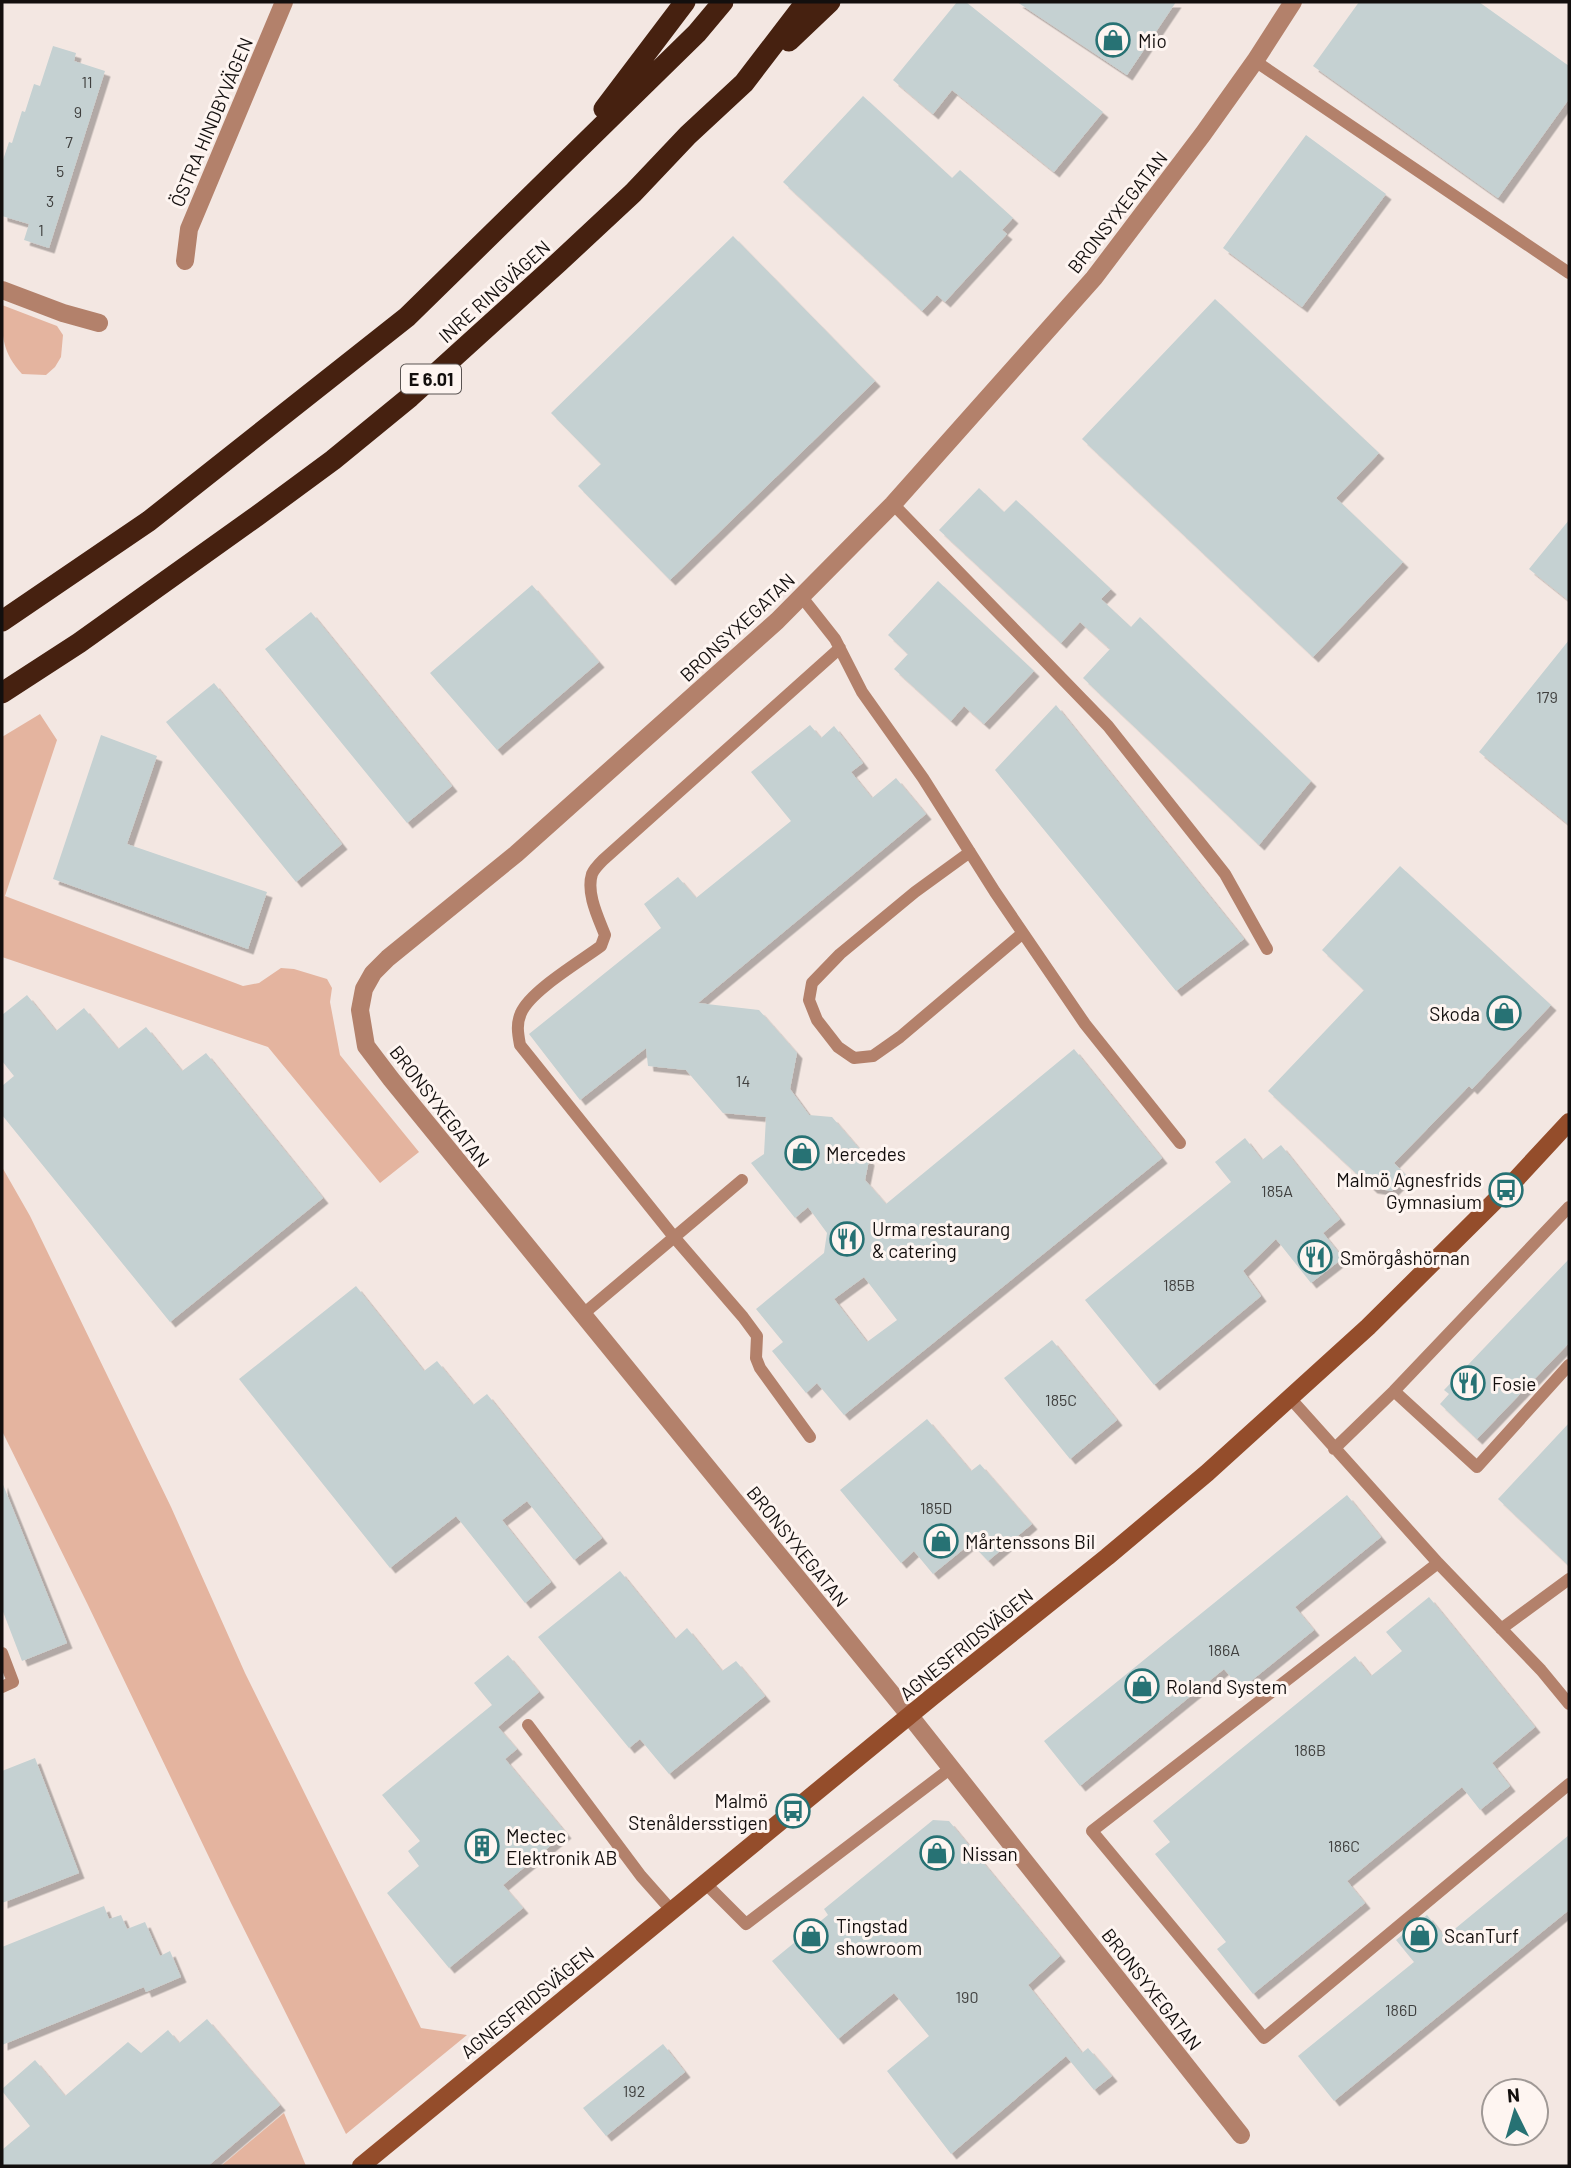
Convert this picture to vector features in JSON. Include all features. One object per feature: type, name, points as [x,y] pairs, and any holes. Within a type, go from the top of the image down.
[{"type":"highway","points":[[560,167],[685,2]]},
{"type":"highway","name":"INRE RINGVÄGEN","points":[[2,621],[149,521],[407,317],[697,33],[723,2]]},
{"type":"highway","name":"INRE RINGVÄGEN","points":[[2,693],[148,596],[333,460],[400,405],[633,193],[688,135],[744,82],[806,2]]},
{"type":"highway","points":[[744,82],[830,2]]},
{"type":"main road","name":"AGNESFRIDSVÄGEN","points":[[360,2166],[1207,1473],[1368,1327],[1506,1190],[1569,1122]]},
{"type":"street","name":"ÖSTRA HINDBYVÄGEN","points":[[185,261],[189,229],[284,2]]},
{"type":"street","name":"BRONSYXEGATAN","points":[[1241,2135],[910,1716],[421,1117],[366,1046],[360,1010],[364,989],[373,973],[388,958],[516,854],[767,631],[893,505],[1094,278],[1255,61],[1293,2]]},
{"type":"street","points":[[2,290],[63,313],[99,323]]},
{"type":"lane","points":[[1255,61],[1569,273]]},
{"type":"lane","points":[[893,505],[1108,726],[1225,874],[1267,949]]},
{"type":"lane","points":[[801,596],[835,639],[862,692],[923,778],[1085,1024],[1180,1143]]},
{"type":"lane","points":[[810,1437],[760,1368],[756,1357],[757,1336],[744,1317],[674,1237],[520,1045],[517,1030],[521,1012],[534,995],[601,946],[604,941],[605,936],[591,888],[593,872],[603,860],[840,648]]},
{"type":"lane","points":[[970,852],[915,892],[840,954],[812,983],[809,1000],[817,1020],[838,1047],[855,1058],[873,1056],[900,1037],[1023,933]]},
{"type":"lane","points":[[582,1314],[742,1180]]},
{"type":"lane","points":[[1334,1449],[1394,1391],[1569,1207]]},
{"type":"lane","points":[[1394,1391],[1477,1467],[1569,1365]]},
{"type":"lane","points":[[1290,1398],[1437,1563],[1569,1703]]},
{"type":"lane","points":[[1437,1563],[1092,1831],[1264,2038],[1569,1784]]},
{"type":"lane","points":[[1501,1629],[1569,1579]]},
{"type":"lane","points":[[2,1653],[13,1682],[2,1687]]},
{"type":"lane","points":[[528,1726],[641,1876],[671,1911]]},
{"type":"lane","points":[[705,1883],[746,1924],[951,1768]]},
{"type":"shaded area","points":[[2,305],[57,326],[63,335],[61,357],[46,375],[22,374],[15,366],[6,350]]},
{"type":"shaded area","points":[[40,714],[57,740],[5,896],[243,986],[259,983],[281,968],[327,979],[332,988],[330,1002],[340,1055],[419,1152],[380,1183],[268,1047],[2,957],[2,737]]},
{"type":"shaded area","points":[[2,1167],[30,1216],[171,1507],[245,1673],[421,2028],[467,2035],[346,2134],[2,1431]]},
{"type":"shaded area","points":[[284,2113],[306,2166],[221,2166]]},
{"type":"building","points":[[957,2],[966,2],[1103,112],[1054,172],[952,90],[933,114],[893,80]]},
{"type":"building","name":"Mio","points":[[1017,2],[1176,2],[1127,75]]},
{"type":"building","points":[[1359,2],[1479,2],[1569,66],[1569,99],[1498,198],[1313,66]]},
{"type":"building","points":[[53,46],[76,53],[74,61],[105,71],[49,248],[24,240],[29,224],[2,216],[2,163],[9,142],[12,143],[22,111],[25,112],[34,84],[40,86]]},
{"type":"building","points":[[863,96],[952,178],[960,170],[1013,218],[1002,230],[1007,234],[945,302],[937,295],[922,311],[783,182]]},
{"type":"building","points":[[1306,135],[1386,194],[1302,307],[1223,248]]},
{"type":"building","points":[[733,236],[875,381],[670,580],[578,486],[601,464],[551,413]]},
{"type":"building","points":[[1215,299],[1379,453],[1336,498],[1403,562],[1313,657],[1082,439]]},
{"type":"building","points":[[979,488],[1004,512],[1016,500],[1111,589],[1101,599],[1131,627],[1140,617],[1311,781],[1259,845],[1083,678],[1110,649],[1080,622],[1061,643],[939,530]]},
{"type":"building","points":[[1569,520],[1569,601],[1529,569]]},
{"type":"building","points":[[938,581],[1034,671],[984,724],[964,706],[951,721],[894,669],[908,654],[888,635]]},
{"type":"building","points":[[532,585],[599,662],[497,750],[430,673]]},
{"type":"building","points":[[311,612],[452,786],[407,823],[265,649]]},
{"type":"building","points":[[1569,640],[1569,825],[1479,752]]},
{"type":"building","points":[[214,683],[342,844],[296,882],[166,722]]},
{"type":"building","points":[[1056,705],[1244,939],[1176,991],[995,770]]},
{"type":"building","points":[[810,725],[821,738],[834,726],[863,763],[851,772],[872,798],[896,778],[926,814],[698,1003],[759,1010],[797,1053],[790,1089],[809,1115],[832,1117],[869,1160],[865,1180],[886,1204],[1074,1049],[1162,1158],[844,1415],[817,1383],[806,1393],[772,1351],[783,1342],[756,1309],[824,1253],[827,1233],[808,1207],[795,1218],[751,1163],[764,1154],[766,1117],[723,1113],[686,1070],[648,1066],[646,1048],[580,1100],[529,1034],[661,928],[644,904],[678,877],[696,898],[791,821],[751,772]],"holes":[[[864,1277],[897,1320],[867,1342],[834,1299]]]},
{"type":"building","points":[[101,735],[157,756],[127,844],[267,892],[248,949],[53,879]]},
{"type":"building","points":[[1400,866],[1551,1005],[1472,1089],[1469,1086],[1394,1163],[1407,1176],[1392,1191],[1372,1188],[1268,1091],[1364,990],[1322,950]]},
{"type":"building","points":[[27,995],[56,1031],[84,1008],[118,1049],[146,1027],[182,1071],[206,1053],[323,1198],[170,1322],[2,1115],[2,1086],[14,1076],[2,1061],[2,1015]]},
{"type":"building","points":[[1245,1138],[1262,1160],[1281,1145],[1340,1219],[1323,1233],[1343,1258],[1311,1283],[1276,1239],[1243,1271],[1261,1296],[1154,1385],[1085,1300],[1231,1182],[1215,1162]]},
{"type":"building","points":[[1569,1259],[1569,1343],[1477,1439],[1440,1404],[1449,1394],[1444,1390]]},
{"type":"building","points":[[356,1286],[424,1371],[437,1361],[473,1405],[487,1394],[602,1538],[574,1560],[527,1501],[502,1520],[551,1582],[525,1603],[456,1516],[390,1568],[239,1379]]},
{"type":"building","points":[[1052,1340],[1117,1420],[1070,1459],[1004,1378]]},
{"type":"building","points":[[927,1419],[971,1471],[980,1464],[1032,1524],[988,1561],[971,1543],[933,1574],[914,1551],[901,1563],[840,1490]]},
{"type":"building","points":[[1569,1423],[1569,1566],[1498,1499]]},
{"type":"building","points":[[2,1482],[67,1643],[22,1661],[2,1609]]},
{"type":"building","points":[[1347,1495],[1381,1537],[1295,1607],[1314,1630],[1241,1689],[1224,1669],[1080,1786],[1044,1741]]},
{"type":"building","points":[[620,1571],[675,1639],[687,1628],[722,1671],[736,1661],[765,1696],[669,1774],[640,1739],[629,1748],[538,1637]]},
{"type":"building","points":[[1429,1597],[1535,1727],[1492,1763],[1510,1786],[1480,1810],[1462,1787],[1347,1881],[1365,1903],[1253,1994],[1217,1949],[1226,1942],[1155,1854],[1170,1842],[1153,1821],[1355,1656],[1371,1676],[1402,1651],[1386,1632]]},
{"type":"building","name":"Mectec Elektronik AB","points":[[508,1655],[539,1692],[498,1727],[517,1749],[505,1759],[566,1833],[503,1885],[523,1908],[449,1968],[387,1893],[419,1866],[408,1851],[420,1841],[382,1795],[492,1705],[474,1683]]},
{"type":"building","points":[[35,1758],[79,1873],[2,1903],[2,1771]]},
{"type":"building","points":[[933,1820],[949,1821],[1060,1956],[1028,1985],[1082,2053],[1088,2048],[1112,2076],[1094,2090],[1066,2056],[951,2154],[887,2071],[929,2036],[894,1993],[838,2039],[772,1961],[828,1915],[824,1909]]},
{"type":"building","points":[[1569,1835],[1569,1910],[1334,2101],[1298,2056],[1414,1962],[1396,1940],[1427,1915],[1445,1937]]},
{"type":"building","points":[[104,1906],[109,1919],[121,1915],[127,1929],[145,1922],[160,1956],[170,1951],[181,1977],[146,1992],[144,1987],[2,2045],[2,1947]]},
{"type":"building","points":[[207,2019],[280,2105],[208,2166],[2,2166],[2,2150],[30,2126],[2,2089],[35,2060],[65,2096],[128,2042],[141,2053],[168,2030],[179,2043]]},
{"type":"building","points":[[663,2044],[685,2072],[606,2136],[583,2108]]},
{"type":"place","name":"Mio","points":[[1113,40]]},
{"type":"place","name":"Skoda","points":[[1504,1013]]},
{"type":"place","name":"Mercedes","points":[[802,1153]]},
{"type":"place","name":"Malmö Agnesfrids Gymnasium","points":[[1506,1190]]},
{"type":"place","name":"Urma restaurang & catering","points":[[847,1239]]},
{"type":"place","name":"Smörgåshörnan","points":[[1315,1257]]},
{"type":"place","name":"Fosie","points":[[1468,1383]]},
{"type":"place","name":"Mårtenssons Bil","points":[[941,1541]]},
{"type":"place","name":"Roland System","points":[[1142,1686]]},
{"type":"place","name":"Malmö Stenåldersstigen","points":[[793,1811]]},
{"type":"place","name":"Mectec Elektronik AB","points":[[482,1846]]},
{"type":"place","name":"Nissan","points":[[937,1853]]},
{"type":"place","name":"ScanTurf","points":[[1420,1935]]},
{"type":"place","name":"Tingstad showroom","points":[[811,1936]]}]
